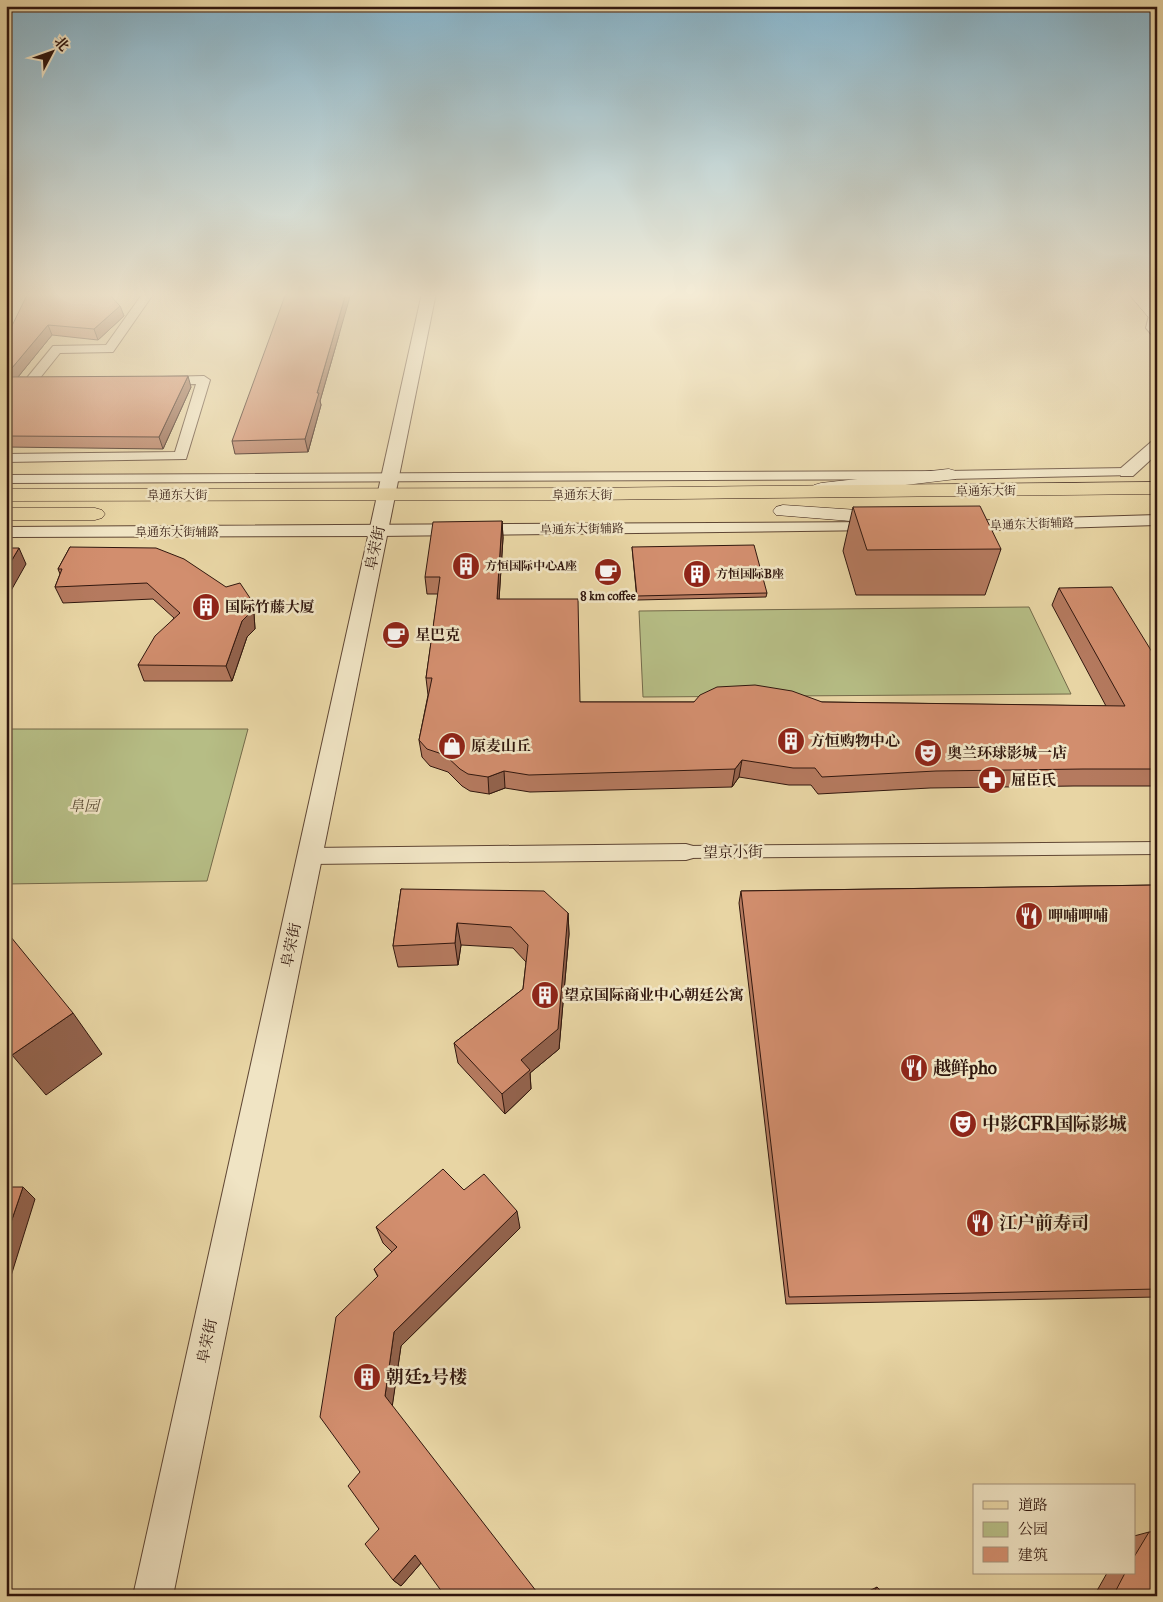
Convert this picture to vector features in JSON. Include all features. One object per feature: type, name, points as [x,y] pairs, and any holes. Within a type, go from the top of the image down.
[{"type":"main road","points":[[778,502],[949,476]]},
{"type":"main road","name":"阜通东大街","points":[[778,502],[1157,488]]},
{"type":"main road","name":"阜通东大街","points":[[6,495],[384,505]]},
{"type":"main road","name":"阜通东大街","points":[[6,514],[384,505],[778,502],[1157,506]]},
{"type":"main road","points":[[778,502],[904,523]]},
{"type":"main road","points":[[948,524],[988,526]]},
{"type":"street","points":[[42,368],[30,382],[59,382]]},
{"type":"street","name":"阜荣街","points":[[153,1596],[413,368]]},
{"type":"street","points":[[6,458],[181,456],[204,380],[146,381]]},
{"type":"street","points":[[1127,472],[1157,445]]},
{"type":"street","name":"阜通东大街辅路","points":[[6,532],[384,505],[949,476],[1127,472]]},
{"type":"street","name":"阜通东大街辅路","points":[[6,479],[384,505],[904,523]]},
{"type":"street","name":"阜通东大街辅路","points":[[988,526],[1157,520]]},
{"type":"street","name":"望京小街","points":[[310,856],[1157,848]]},
{"type":"green space","points":[[1029,607],[1071,694],[643,697],[639,611]]},
{"type":"green space","name":"阜园","points":[[6,729],[248,729],[207,881],[6,884]]},
{"type":"building","points":[[6,368],[12,368],[6,375]]},
{"type":"building","points":[[259,368],[324,368],[305,439],[232,441]]},
{"type":"building","points":[[188,376],[159,437],[6,436],[6,377]]},
{"type":"building","points":[[980,506],[1001,549],[867,550],[853,507]]},
{"type":"building","points":[[502,521],[497,599],[578,599],[580,702],[694,702],[700,695],[717,687],[755,685],[792,691],[822,702],[1125,706],[1059,588],[1112,587],[1157,660],[1157,769],[936,771],[822,777],[815,768],[793,768],[742,760],[735,769],[529,775],[504,771],[488,777],[468,774],[445,755],[427,749],[419,740],[432,678],[426,678],[440,577],[425,577],[433,522]]},
{"type":"building","name":"方恒国际B座","points":[[754,545],[767,593],[637,596],[632,547]]},
{"type":"building","points":[[70,547],[156,548],[184,559],[226,587],[240,583],[250,598],[250,613],[242,621],[226,666],[138,665],[155,636],[180,613],[147,583],[55,587],[62,569],[58,569]]},
{"type":"building","points":[[6,548],[19,548],[6,570]]},
{"type":"building","points":[[1157,885],[1157,1289],[789,1297],[741,891]]},
{"type":"building","name":"望京国际商业中心朝廷公寓","points":[[401,889],[544,891],[568,913],[558,1029],[521,1060],[530,1070],[502,1094],[454,1043],[523,989],[528,945],[511,927],[457,923],[455,943],[393,946]]},
{"type":"building","points":[[6,931],[73,1013],[12,1055],[6,1048]]},
{"type":"building","name":"朝廷2号楼","points":[[443,1169],[464,1190],[484,1174],[517,1211],[394,1332],[385,1396],[540,1596],[445,1596],[415,1555],[393,1580],[365,1544],[379,1529],[348,1486],[360,1472],[320,1417],[336,1317],[378,1276],[374,1269],[397,1247],[376,1227]]},
{"type":"building","points":[[6,1187],[23,1187],[6,1237]]},
{"type":"building","points":[[1157,1531],[1157,1596],[1113,1596],[1124,1574],[1136,1574],[1136,1554],[1149,1532]]},
{"type":"building","points":[[877,1587],[885,1596],[871,1596]]},
{"type":"place","name":"方恒国际中心A座","points":[[466,566]]},
{"type":"place","name":"8 km coffee","points":[[608,572]]},
{"type":"place","name":"方恒国际B座","points":[[697,574]]},
{"type":"place","name":"国际竹藤大厦","points":[[206,607]]},
{"type":"place","name":"星巴克","points":[[396,635]]},
{"type":"place","name":"方恒购物中心","points":[[791,741]]},
{"type":"place","name":"原麦山丘","points":[[452,746]]},
{"type":"place","name":"奥兰环球影城一店","points":[[928,753]]},
{"type":"place","name":"屈臣氏","points":[[992,780]]},
{"type":"place","name":"呷哺呷哺","points":[[1029,916]]},
{"type":"place","name":"望京国际商业中心朝廷公寓","points":[[545,995]]},
{"type":"place","name":"越鲜pho","points":[[914,1068]]},
{"type":"place","name":"中影CFR国际影城","points":[[963,1124]]},
{"type":"place","name":"江户前寿司","points":[[980,1223]]},
{"type":"place","name":"朝廷2号楼","points":[[367,1377]]}]
